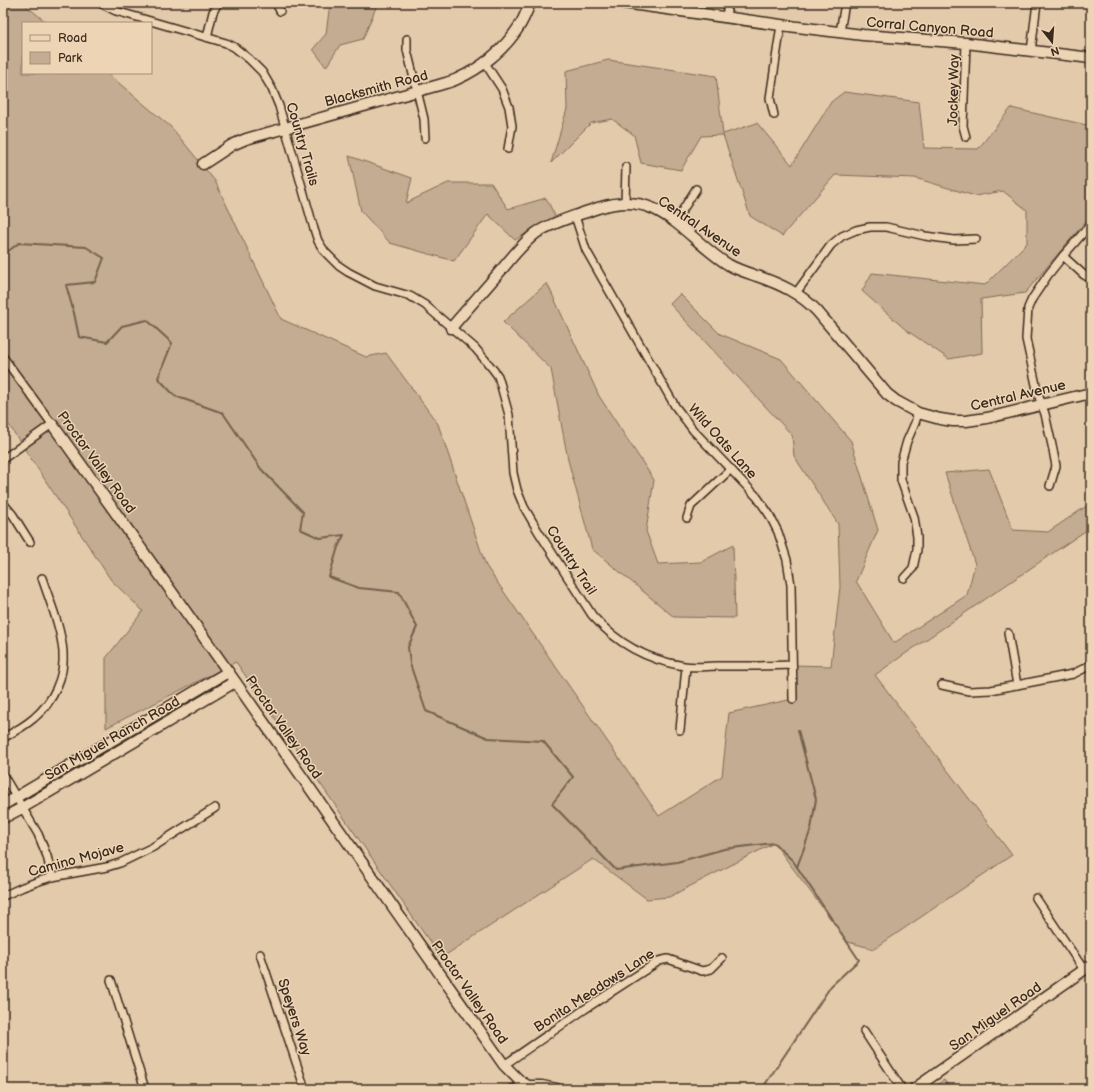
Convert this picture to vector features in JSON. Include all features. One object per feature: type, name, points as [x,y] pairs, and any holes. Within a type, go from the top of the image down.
[{"type":"street","name":"Country Trails","points":[[100,3],[116,11],[226,42],[249,59],[267,80],[276,97],[314,230],[322,247],[329,257],[343,270],[375,286],[410,296],[425,306],[451,328]]},
{"type":"street","points":[[207,37],[213,12],[218,3]]},
{"type":"street","points":[[276,3],[280,11]]},
{"type":"street","name":"Blacksmith Road","points":[[203,164],[232,145],[246,139],[284,127],[457,80],[485,63],[507,43],[518,28],[530,3]]},
{"type":"street","name":"Corral Canyon Road","points":[[624,3],[863,35],[966,43],[1091,58]]},
{"type":"street","points":[[726,17],[728,3]]},
{"type":"street","points":[[840,32],[845,3]]},
{"type":"street","points":[[1031,51],[1037,3]]},
{"type":"street","points":[[774,115],[770,98],[780,25]]},
{"type":"street","points":[[407,39],[407,50],[424,119],[425,138]]},
{"type":"street","name":"Jockey Way","points":[[966,43],[963,126],[966,137]]},
{"type":"street","points":[[485,63],[502,89],[509,106],[512,126],[508,149]]},
{"type":"street","points":[[625,203],[626,167]]},
{"type":"street","points":[[675,222],[696,189]]},
{"type":"street","name":"Central Avenue","points":[[451,328],[530,238],[545,228],[606,205],[625,203],[639,204],[652,208],[675,222],[729,265],[781,285],[810,303],[887,394],[896,401],[918,413],[940,419],[966,421],[987,418],[1091,393]]},
{"type":"street","name":"Wild Oats Lane","points":[[574,216],[586,250],[675,406],[693,430],[757,496],[774,523],[782,542],[788,566],[794,698]]},
{"type":"street","points":[[1050,486],[1056,466],[1026,338],[1028,308],[1032,299],[1048,275],[1091,224]]},
{"type":"street","points":[[796,293],[831,245],[842,236],[856,230],[870,227],[886,227],[925,236],[954,240],[976,239]]},
{"type":"street","points":[[1063,256],[1084,275],[1091,279]]},
{"type":"street","name":"Country Trail","points":[[451,328],[475,348],[498,376],[509,415],[513,473],[519,496],[538,531],[592,615],[602,626],[614,637],[636,651],[655,659],[686,667],[792,666]]},
{"type":"street","name":"Proctor Valley Road","points":[[3,357],[147,556],[504,1065],[520,1081],[528,1086]]},
{"type":"street","points":[[904,578],[913,568],[917,550],[917,537],[914,518],[901,480],[901,462],[907,441],[918,413]]},
{"type":"street","points":[[3,459],[52,424]]},
{"type":"street","points":[[687,518],[691,506],[731,469]]},
{"type":"street","points":[[3,503],[13,515],[30,542]]},
{"type":"street","points":[[3,738],[22,727],[41,711],[54,694],[61,674],[63,659],[60,639],[42,578]]},
{"type":"street","points":[[1008,633],[1018,685]]},
{"type":"street","points":[[942,685],[969,691],[991,690],[1073,674],[1091,664]]},
{"type":"street","points":[[680,730],[686,667]]},
{"type":"street","name":"San Miguel Ranch Road","points":[[3,805],[228,672]]},
{"type":"street","name":"San Miguel Ranch Road","points":[[3,818],[234,682]]},
{"type":"street","points":[[3,775],[38,834],[47,856],[52,878]]},
{"type":"street","name":"Camino Mojave","points":[[3,896],[23,887],[52,878],[107,867],[125,861],[153,847],[215,808]]},
{"type":"street","points":[[1036,898],[1088,967]]},
{"type":"street","name":"Speyers Way","points":[[260,954],[304,1089]]},
{"type":"street","name":"Bonita Meadows Lane","points":[[504,1065],[658,961],[668,959],[702,971],[711,968],[722,958]]},
{"type":"street","name":"San Miguel Road","points":[[914,1089],[1088,967]]},
{"type":"street","points":[[111,980],[145,1089]]},
{"type":"street","points":[[864,1031],[902,1089]]},
{"type":"street","points":[[511,1089],[528,1086],[542,1086],[557,1089]]},
{"type":"green space","points":[[3,3],[23,3],[46,22],[22,22],[22,74],[108,74],[172,128],[215,181],[281,319],[366,357],[386,353],[438,424],[486,566],[659,816],[722,776],[729,713],[793,699],[792,665],[831,666],[840,587],[838,524],[794,456],[792,435],[670,304],[680,294],[720,334],[781,359],[851,441],[878,530],[856,581],[894,643],[967,595],[975,564],[945,473],[989,469],[1013,530],[1048,532],[1091,503],[1091,527],[875,675],[1012,855],[874,949],[848,942],[774,843],[669,897],[647,899],[593,859],[441,958],[236,662],[106,728],[106,658],[143,611],[111,580],[3,416]]},
{"type":"green space","points":[[330,3],[377,3],[377,5],[363,39],[340,45],[326,67],[313,49],[326,34]]},
{"type":"green space","points":[[608,60],[716,76],[723,134],[757,123],[792,165],[831,102],[844,92],[919,102],[924,148],[978,149],[1011,108],[1091,126],[1091,215],[1025,293],[981,299],[982,353],[949,359],[906,330],[862,291],[872,273],[985,285],[1027,243],[1027,210],[1003,191],[975,196],[915,178],[835,175],[782,236],[750,216],[723,135],[701,136],[681,170],[641,163],[634,135],[612,119],[591,123],[551,163],[567,109],[566,71]]},
{"type":"green space","points":[[349,156],[412,178],[406,203],[448,183],[491,183],[508,209],[546,198],[555,216],[515,240],[488,214],[454,261],[390,243],[361,211]]},
{"type":"green space","points":[[547,283],[599,396],[654,480],[646,531],[658,564],[701,562],[733,545],[735,618],[674,617],[592,549],[568,460],[551,369],[503,322]]},
{"type":"green space","points":[[944,1080],[951,1089],[930,1089]]},
{"type":"waterway","points":[[3,255],[19,243],[86,247],[104,258],[95,282],[66,285],[79,337],[107,342],[122,326],[147,320],[172,343],[158,378],[175,396],[223,413],[261,469],[303,512],[300,529],[320,538],[344,535],[338,547],[329,577],[359,588],[399,592],[417,627],[408,647],[410,664],[426,711],[488,738],[543,741],[573,777],[552,804],[616,870],[677,862],[724,849],[774,843],[793,861],[859,960],[831,986],[762,1089]]},
{"type":"waterway","points":[[797,867],[811,829],[816,799],[798,730]]}]
